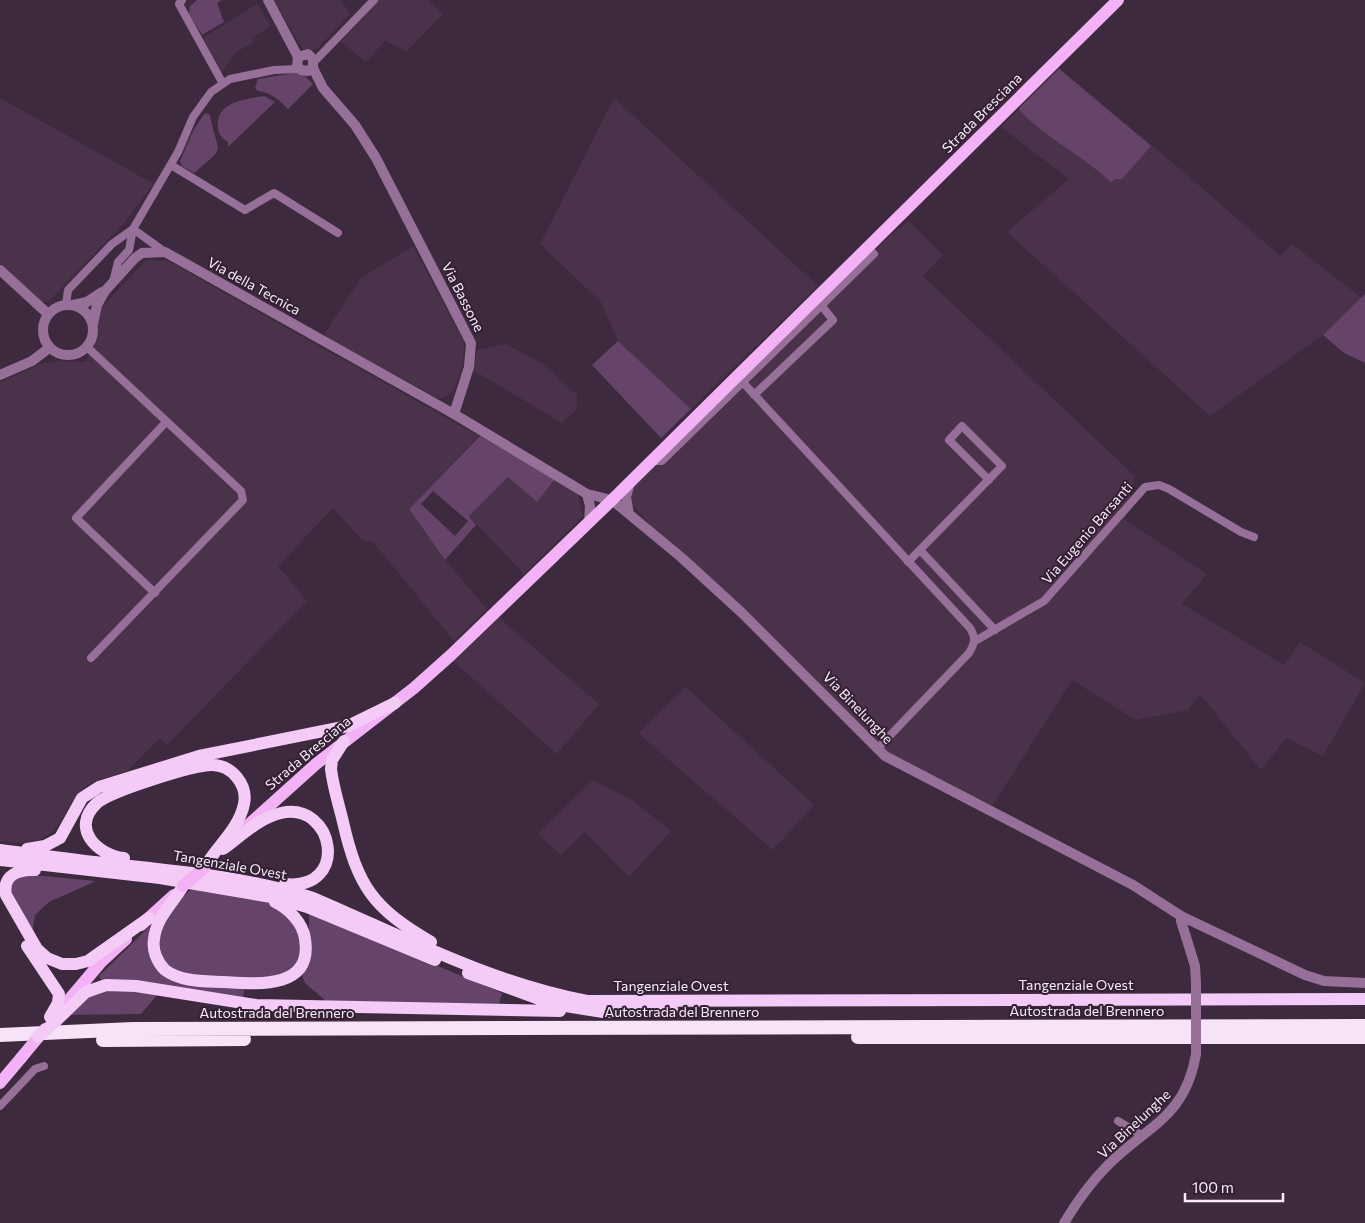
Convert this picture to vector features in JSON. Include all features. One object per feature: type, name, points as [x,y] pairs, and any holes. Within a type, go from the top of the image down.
[{"type":"highway","points":[[0,848],[28,849],[51,844],[62,835],[82,798],[104,785],[199,756],[348,726],[394,703]]},
{"type":"highway","points":[[344,742],[332,760],[331,769],[356,871],[373,898],[396,919],[462,962]]},
{"type":"highway","points":[[185,872],[157,862],[114,857],[98,849],[91,842],[88,831],[88,819],[93,808],[100,801],[118,792],[196,767],[221,766],[237,778],[244,796],[238,820],[223,846],[204,868]]},
{"type":"highway","points":[[223,846],[262,821],[287,812],[301,814],[313,820],[322,828],[328,841],[328,858],[322,872],[316,878],[304,884],[230,879]]},
{"type":"highway","name":"Tangenziale Ovest","points":[[0,848],[256,882],[313,898],[462,962],[524,986],[587,1001],[1365,999]]},
{"type":"highway","name":"Tangenziale Ovest","points":[[0,860],[160,878],[271,897],[307,907],[512,991],[553,1004],[603,1012],[682,1009],[1365,1006]]},
{"type":"highway","points":[[148,918],[88,961],[76,964],[62,964],[47,958],[34,944],[9,904],[5,886],[11,876],[25,870],[160,878]]},
{"type":"highway","points":[[183,886],[161,918],[154,937],[154,948],[158,961],[170,973],[196,980],[262,985],[283,980],[298,969],[305,955],[305,935],[298,923],[285,908],[270,900],[197,884]]},
{"type":"highway","points":[[0,904],[58,994],[58,1003],[52,1020]]},
{"type":"highway","points":[[38,1037],[52,1020],[86,992],[106,984],[136,986],[256,1005],[603,1012]]},
{"type":"highway","name":"Autostrada del Brennero","points":[[0,1035],[133,1029],[1365,1026]]},
{"type":"highway","name":"Autostrada del Brennero","points":[[0,1044],[126,1040],[1365,1037]]},
{"type":"main road","name":"Strada Bresciana","points":[[223,846],[293,784],[452,655],[651,461],[669,449],[867,247],[1118,0]]},
{"type":"main road","points":[[183,886],[204,868]]},
{"type":"main road","points":[[52,1020],[102,962],[148,918],[173,899]]},
{"type":"main road","points":[[0,1083],[38,1037]]},
{"type":"street","points":[[182,0],[179,4],[222,82]]},
{"type":"street","name":"Via Bassone","points":[[268,0],[305,62],[355,125],[376,158],[471,343],[469,368],[454,414]]},
{"type":"street","points":[[113,282],[118,262],[129,250],[133,229],[171,165],[193,117],[211,92],[222,82],[230,79],[305,62],[324,52],[374,0]]},
{"type":"street","points":[[171,165],[245,210],[274,193],[338,234]]},
{"type":"street","points":[[70,305],[68,290],[112,244],[133,229]]},
{"type":"street","name":"Via della Tecnica","points":[[133,229],[165,252],[454,414]]},
{"type":"street","name":"Strada Bresciana","points":[[739,379],[874,254],[867,247]]},
{"type":"street","points":[[92,324],[97,305],[105,291],[134,258],[142,253],[165,252]]},
{"type":"street","points":[[0,270],[48,314]]},
{"type":"street","points":[[70,305],[82,309],[89,316],[93,332],[87,347],[81,352],[68,356],[49,348],[42,331],[48,314],[53,309],[70,305],[87,302],[105,291]]},
{"type":"street","points":[[754,395],[833,320],[820,306]]},
{"type":"street","points":[[87,347],[241,492],[243,500],[91,658]]},
{"type":"street","points":[[0,375],[32,361],[49,348]]},
{"type":"street","points":[[739,379],[970,628],[975,641]]},
{"type":"street","points":[[454,414],[587,494],[612,500]]},
{"type":"street","points":[[155,593],[76,518],[166,422]]},
{"type":"street","points":[[908,562],[989,480],[1002,466],[962,426],[948,440],[989,480]]},
{"type":"street","points":[[629,514],[626,497],[630,481]]},
{"type":"street","name":"Via Eugenio Barsanti","points":[[877,749],[969,653],[975,641],[1044,601],[1135,495],[1152,484],[1169,489],[1241,532],[1254,537]]},
{"type":"street","points":[[587,494],[589,522]]},
{"type":"street","name":"Via Binelunghe","points":[[612,500],[742,613],[886,756],[1133,885],[1181,916],[1305,975],[1324,982],[1365,983]]},
{"type":"street","points":[[920,550],[995,630]]},
{"type":"street","name":"Via Binelunghe","points":[[1064,1223],[1108,1165],[1143,1136],[1182,1097],[1193,1073],[1196,1054],[1195,966],[1181,916]]},
{"type":"street","points":[[0,1106],[35,1069],[44,1066]]},
{"type":"street","points":[[1118,1121],[1143,1136]]},
{"type":"shaded area","points":[[197,0],[222,0],[217,3],[224,22],[202,35],[189,14],[190,6]]},
{"type":"shaded area","points":[[274,0],[341,0],[350,14],[318,48],[309,51],[302,48]]},
{"type":"shaded area","points":[[379,0],[428,0],[443,14],[407,51],[385,41],[366,62],[341,42]]},
{"type":"shaded area","points":[[257,4],[271,26],[252,38],[254,42],[235,53],[221,73],[203,38]]},
{"type":"shaded area","points":[[1059,68],[1186,174],[1280,256],[1292,244],[1362,298],[1323,335],[1210,416],[1007,232],[1069,179],[1001,127]]},
{"type":"shaded area","points":[[1059,69],[1151,146],[1122,179],[1115,179],[1111,182],[1031,122],[1021,112],[1019,108]]},
{"type":"shaded area","points":[[295,73],[303,74],[313,84],[288,109],[274,97],[255,88],[258,79]]},
{"type":"shaded area","points":[[264,96],[275,102],[228,147],[228,142],[219,134],[219,118],[222,112],[227,107],[241,100]]},
{"type":"shaded area","points":[[0,98],[154,184],[123,224],[48,302],[41,302],[0,263]]},
{"type":"shaded area","points":[[614,98],[818,286],[691,409],[618,341],[601,302],[540,244]]},
{"type":"shaded area","points":[[205,113],[210,115],[218,148],[212,157],[194,173],[182,166],[180,161],[194,129]]},
{"type":"shaded area","points":[[909,221],[943,255],[923,276],[1135,476],[1125,520],[1207,574],[1182,604],[1284,665],[1300,642],[1365,683],[1323,756],[1286,738],[1261,770],[1200,694],[1188,710],[1136,720],[1072,680],[991,808],[883,751],[663,539],[631,503],[630,495],[633,486],[872,250]]},
{"type":"shaded area","points":[[413,246],[464,342],[463,364],[455,388],[449,395],[440,399],[323,336],[361,278]]},
{"type":"shaded area","points":[[146,260],[168,261],[479,436],[409,509],[445,560],[487,609],[454,641],[374,543],[362,540],[333,508],[278,566],[307,601],[167,745],[160,738],[127,771],[93,782],[79,791],[60,823],[50,834],[38,840],[18,843],[0,841],[0,382],[41,364],[61,361],[85,362],[96,343],[98,311]]},
{"type":"shaded area","points":[[1365,294],[1365,363],[1344,353],[1323,335]]},
{"type":"shaded area","points":[[618,341],[691,409],[661,438],[592,365]]},
{"type":"shaded area","points":[[506,344],[543,364],[577,395],[577,409],[562,423],[473,370],[477,350]]},
{"type":"shaded area","points":[[480,436],[555,479],[537,502],[508,477],[469,516],[476,525],[445,560],[409,509]],"holes":[[[433,491],[468,521],[455,536],[421,504]]]},
{"type":"shaded area","points":[[509,476],[537,501],[555,479],[577,492],[583,516],[524,574],[469,516]]},
{"type":"shaded area","points":[[498,617],[599,704],[557,754],[452,660]]},
{"type":"shaded area","points":[[686,687],[814,805],[773,850],[638,733]]},
{"type":"shaded area","points":[[593,780],[632,800],[671,831],[629,877],[585,832],[561,855],[538,834]]},
{"type":"shaded area","points":[[23,874],[96,881],[49,902],[35,915],[32,935],[9,890],[14,881]]},
{"type":"shaded area","points":[[194,886],[268,903],[278,909],[295,927],[300,938],[299,958],[293,967],[271,980],[253,981],[193,977],[181,974],[163,965],[156,937],[169,910]]},
{"type":"shaded area","points":[[309,912],[502,993],[499,1004],[327,1002],[305,983],[301,973],[309,935]]},
{"type":"shaded area","points":[[150,926],[148,942],[157,967],[244,988],[243,1001],[102,981],[99,976]]},
{"type":"shaded area","points":[[105,987],[159,993],[141,1014],[67,1015],[82,999]]}]
